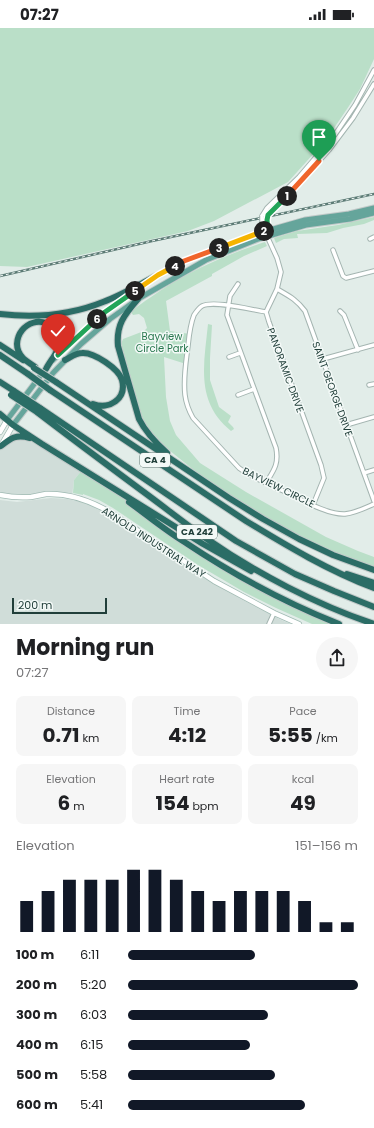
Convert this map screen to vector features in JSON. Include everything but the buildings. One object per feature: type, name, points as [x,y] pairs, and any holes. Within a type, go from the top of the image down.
[{"type":"highway","points":[[0,314],[48,315],[82,309],[104,302],[158,275]]},
{"type":"highway","points":[[138,299],[123,318],[117,334],[120,354],[139,419],[146,431],[156,443],[175,460],[207,483]]},
{"type":"highway","points":[[35,367],[21,355],[18,350],[18,341],[20,332],[26,325],[41,322],[55,330],[59,341],[57,350],[44,371]]},
{"type":"highway","points":[[0,345],[44,371],[56,382],[262,519],[333,555],[374,570]]},
{"type":"highway","points":[[65,360],[82,353],[92,355],[115,370],[122,379],[123,385],[121,394],[115,402],[111,404],[102,406],[96,405],[79,397]]},
{"type":"highway","name":"CA 4","points":[[0,355],[241,518],[296,550],[353,580],[374,588]]},
{"type":"highway","points":[[0,382],[13,393]]},
{"type":"highway","name":"CA 242","points":[[0,386],[38,410],[208,540],[260,572],[296,591],[333,608],[374,624]]},
{"type":"highway","name":"CA 4","points":[[38,410],[242,545],[308,580],[334,592],[374,607]]},
{"type":"highway","points":[[0,414],[13,425],[89,474],[242,567],[272,582],[296,591]]},
{"type":"highway","points":[[0,447],[15,437],[24,436],[42,444]]},
{"type":"highway","points":[[89,474],[213,561],[271,593],[339,624]]},
{"type":"highway","points":[[334,570],[374,584]]},
{"type":"main road","points":[[13,425],[53,373],[65,360],[110,319],[138,299],[206,260],[267,232],[305,220],[349,214],[374,208]]},
{"type":"main road","points":[[7,420],[44,371],[77,337],[105,312],[158,275],[184,261],[256,234],[350,219],[374,213]]},
{"type":"street","points":[[266,312],[277,289],[280,277],[280,267],[267,232],[262,225],[262,216],[267,208],[299,177],[334,136],[355,104],[374,70]]},
{"type":"street","points":[[267,232],[268,215],[326,154],[353,118],[374,84]]},
{"type":"street","points":[[332,250],[343,276],[346,278],[374,271]]},
{"type":"street","points":[[238,284],[230,296],[227,315],[278,457],[275,468],[266,483]]},
{"type":"street","name":"SAINT GEORGE DRIVE","points":[[277,289],[299,302],[305,311],[374,503]]},
{"type":"street","name":"BAYVIEW CIRCLE","points":[[266,312],[210,304],[200,308],[195,315],[190,334],[184,378],[185,395],[193,418],[239,468],[247,474],[266,483],[313,505],[333,512],[345,514],[374,503]]},
{"type":"street","points":[[340,311],[344,315],[358,350]]},
{"type":"street","name":"PANORAMIC DRIVE","points":[[266,312],[323,472],[324,478],[313,505]]},
{"type":"street","points":[[323,359],[374,345]]},
{"type":"street","points":[[229,357],[240,353]]},
{"type":"street","points":[[369,385],[374,384]]},
{"type":"street","points":[[238,395],[254,389]]},
{"type":"street","points":[[346,425],[374,417]]},
{"type":"street","points":[[0,432],[7,420]]},
{"type":"street","points":[[0,447],[13,425]]},
{"type":"street","points":[[364,472],[374,470]]},
{"type":"street","name":"ARNOLD INDUSTRIAL WAY","points":[[0,495],[7,497],[23,497],[46,494],[67,495],[96,504],[214,581],[274,613],[299,624]]},
{"type":"street","points":[[269,624],[274,613]]},
{"type":"shaded area","points":[[24,437],[82,470],[74,480],[72,496],[0,495],[0,448],[8,440]]},
{"type":"shaded area","points":[[51,498],[68,499],[89,504],[111,516],[190,569],[279,619],[291,624],[0,624],[0,500],[17,502]]},
{"type":"green space","points":[[0,28],[374,28],[374,59],[360,89],[332,131],[288,182],[214,221],[188,231],[27,267],[0,266]]},
{"type":"green space","points":[[374,217],[374,220],[364,224],[327,233],[297,234],[298,238],[284,239],[276,243],[274,238],[297,231],[338,225]]},
{"type":"green space","name":"Bayview Circle Park","points":[[265,242],[267,246],[244,256],[212,274],[212,276],[166,301],[170,331],[190,334],[186,364],[164,357],[166,397],[170,421],[176,435],[200,463],[246,492],[326,537],[374,557],[374,567],[337,554],[296,535],[245,505],[200,475],[164,446],[147,427],[140,413],[121,344],[123,339],[144,331],[147,328],[144,318],[139,314],[133,315],[131,312],[164,288],[192,272],[235,253]]},
{"type":"green space","points":[[208,324],[212,325],[210,380],[219,407],[231,416],[228,422],[234,429],[231,431],[220,420],[212,408],[204,382]]},
{"type":"green space","points":[[82,470],[232,572],[339,624],[312,624],[276,608],[244,592],[198,565],[99,500],[83,494],[73,493],[74,480]]},
{"type":"railway","points":[[0,276],[152,241],[374,194]]},
{"type":"route","points":[[58,355],[105,312],[158,275],[184,261],[268,230],[267,217],[270,212],[294,189],[319,161]]}]
